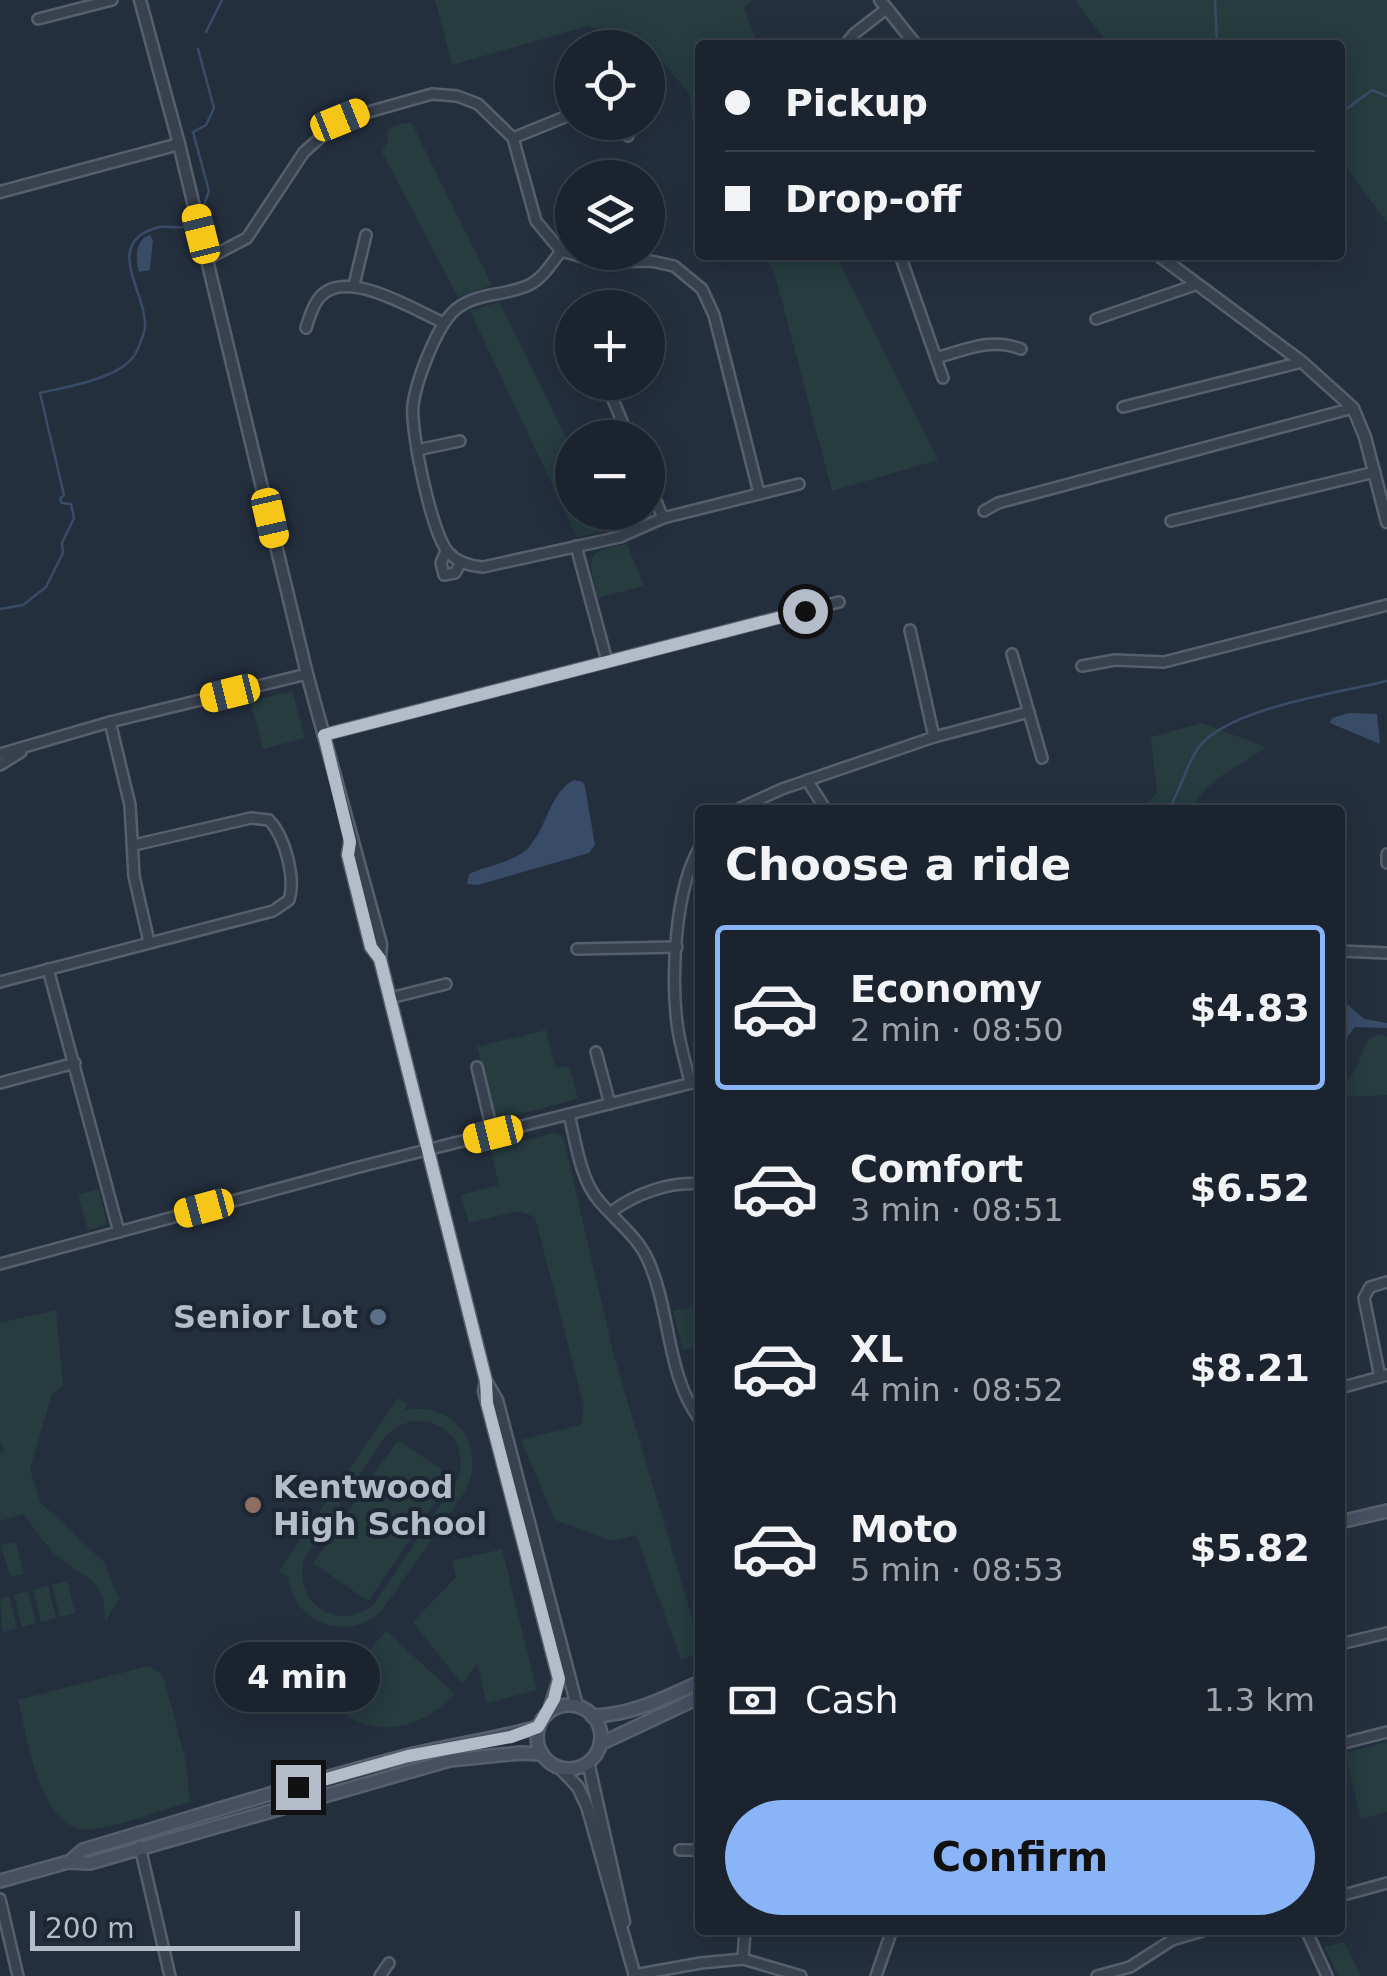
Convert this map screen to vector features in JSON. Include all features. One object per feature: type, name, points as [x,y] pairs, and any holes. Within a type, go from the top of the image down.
[{"type":"main road","points":[[1345,1521],[1387,1511]]},
{"type":"main road","points":[[68,1862],[83,1850],[363,1768],[447,1747],[511,1737],[538,1727],[556,1708],[576,1706],[592,1716],[615,1716],[695,1684]]},
{"type":"main road","points":[[538,1727],[542,1754],[559,1767],[580,1767],[600,1744],[695,1700]]},
{"type":"main road","points":[[592,1716],[600,1744]]},
{"type":"main road","points":[[0,1881],[68,1862],[90,1863],[450,1760],[542,1754]]},
{"type":"main road","points":[[353,1786],[363,1768]]},
{"type":"street","points":[[38,19],[112,0]]},
{"type":"street","points":[[140,0],[179,144],[307,674],[376,926],[380,959],[486,1381],[487,1403],[559,1679],[548,1713]]},
{"type":"street","points":[[849,40],[883,4],[912,40]]},
{"type":"street","points":[[207,259],[247,238],[304,152],[340,120],[432,94],[458,96],[478,104],[513,138],[536,221],[555,245]]},
{"type":"street","points":[[513,138],[555,121]]},
{"type":"street","points":[[0,192],[179,144]]},
{"type":"street","points":[[354,285],[366,235]]},
{"type":"street","points":[[555,260],[530,285],[466,302],[444,323],[412,409],[417,450],[439,535],[448,553],[461,562],[484,566],[634,530]]},
{"type":"street","points":[[902,260],[943,378]]},
{"type":"street","points":[[1164,260],[1302,362],[1353,408],[1387,522]]},
{"type":"street","points":[[665,264],[702,288],[714,315],[759,494]]},
{"type":"street","points":[[306,328],[319,298],[340,286],[354,285],[444,323]]},
{"type":"street","points":[[1096,319],[1195,285]]},
{"type":"street","points":[[936,358],[989,343],[1005,343],[1020,349]]},
{"type":"street","points":[[1123,408],[1302,362]]},
{"type":"street","points":[[984,511],[998,503],[1353,408]]},
{"type":"street","points":[[417,450],[460,441]]},
{"type":"street","points":[[1172,521],[1374,472]]},
{"type":"street","points":[[665,517],[800,484]]},
{"type":"street","points":[[576,546],[607,662]]},
{"type":"street","points":[[448,553],[440,568],[444,575],[455,573],[461,562]]},
{"type":"street","points":[[324,735],[839,602]]},
{"type":"street","points":[[1082,666],[1114,660],[1164,662],[1387,605]]},
{"type":"street","points":[[910,630],[934,737]]},
{"type":"street","points":[[1012,654],[1042,758]]},
{"type":"street","points":[[0,754],[110,722],[307,674]]},
{"type":"street","points":[[748,805],[807,780],[934,737],[1028,712]]},
{"type":"street","points":[[110,722],[130,804],[134,876],[149,942]]},
{"type":"street","points":[[0,765],[42,741]]},
{"type":"street","points":[[807,780],[823,805]]},
{"type":"street","points":[[0,982],[273,910],[289,900],[293,886],[278,830],[269,820],[251,818],[134,845]]},
{"type":"street","points":[[1387,854],[1387,863]]},
{"type":"street","points":[[0,1264],[695,1082],[677,1029],[677,947],[690,863],[695,855]]},
{"type":"street","points":[[577,949],[677,947]]},
{"type":"street","points":[[1345,951],[1387,953]]},
{"type":"street","points":[[48,969],[119,1232]]},
{"type":"street","points":[[390,998],[446,984]]},
{"type":"street","points":[[596,1052],[610,1104]]},
{"type":"street","points":[[0,1082],[75,1063]]},
{"type":"street","points":[[477,1067],[493,1134]]},
{"type":"street","points":[[568,1115],[588,1184],[650,1262],[684,1392],[695,1411]]},
{"type":"street","points":[[611,1212],[636,1196],[695,1184]]},
{"type":"street","points":[[1345,1387],[1383,1376],[1364,1306],[1370,1287],[1387,1282]]},
{"type":"street","points":[[486,1381],[497,1400],[576,1706]]},
{"type":"street","points":[[1345,1643],[1387,1633]]},
{"type":"street","points":[[1345,1743],[1387,1732]]},
{"type":"street","points":[[588,1762],[622,1907],[624,1933]]},
{"type":"street","points":[[559,1767],[578,1787],[587,1806],[635,1976],[701,1962],[742,1959],[801,1976]]},
{"type":"street","points":[[140,1847],[170,1976]]},
{"type":"street","points":[[680,1850],[695,1850]]},
{"type":"street","points":[[1345,1895],[1387,1884]]},
{"type":"street","points":[[0,1899],[18,1976]]},
{"type":"street","points":[[742,1959],[744,1935]]},
{"type":"street","points":[[876,1976],[890,1935]]},
{"type":"street","points":[[1098,1976],[1130,1967],[1172,1940],[1189,1935]]},
{"type":"street","points":[[1308,1935],[1327,1976]]},
{"type":"street","points":[[380,1976],[388,1964]]},
{"type":"green space","points":[[435,0],[753,0],[744,8],[756,40],[695,40],[695,140],[689,93],[665,65],[665,30],[600,30],[588,26],[555,30],[555,35],[452,65]]},
{"type":"green space","points":[[1075,0],[1387,0],[1387,223],[1345,165],[1345,40],[1105,40]]},
{"type":"green space","points":[[411,122],[492,285],[458,297],[382,152],[388,140],[387,131]]},
{"type":"green space","points":[[767,260],[838,260],[938,460],[832,491],[775,275]]},
{"type":"green space","points":[[499,302],[557,420],[555,491],[470,311]]},
{"type":"green space","points":[[574,530],[613,530],[577,537]]},
{"type":"green space","points":[[627,544],[644,586],[598,598],[592,559],[602,550]]},
{"type":"green space","points":[[292,691],[305,738],[263,749],[250,701]]},
{"type":"green space","points":[[1202,723],[1266,747],[1214,782],[1195,805],[1145,805],[1157,793],[1151,737]]},
{"type":"green space","points":[[546,1030],[556,1068],[569,1066],[578,1099],[496,1120],[477,1047]]},
{"type":"green space","points":[[1375,1036],[1387,1037],[1387,1095],[1345,1097],[1345,1084],[1367,1042]]},
{"type":"green space","points":[[554,1133],[563,1136],[614,1356],[695,1627],[695,1655],[681,1659],[636,1535],[612,1541],[555,1520],[521,1440],[581,1425],[584,1406],[535,1217],[518,1211],[469,1223],[461,1195],[499,1185],[490,1149]]},
{"type":"green space","points":[[99,1189],[107,1224],[88,1230],[78,1195]]},
{"type":"green space","points":[[695,1306],[695,1347],[683,1350],[673,1311]]},
{"type":"green space","points":[[56,1310],[63,1386],[52,1394],[30,1469],[40,1502],[104,1562],[119,1599],[105,1622],[96,1585],[53,1552],[23,1514],[0,1521],[0,1453],[5,1452],[0,1441],[0,1323]]},
{"type":"green space","points":[[398,1398],[407,1404],[405,1410],[439,1413],[463,1431],[472,1460],[464,1493],[380,1613],[351,1626],[323,1624],[300,1607],[288,1577],[279,1571]],"holes":[[[424,1421],[452,1436],[460,1456],[458,1479],[373,1605],[345,1616],[320,1608],[304,1587],[305,1557],[384,1438],[396,1427]]]},
{"type":"green space","points":[[398,1440],[453,1477],[368,1601],[313,1563]]},
{"type":"green space","points":[[16,1542],[24,1574],[10,1577],[1,1545]]},
{"type":"green space","points":[[502,1549],[537,1690],[487,1703],[477,1663],[462,1684],[413,1622],[456,1577],[452,1561]]},
{"type":"green space","points":[[67,1581],[75,1613],[60,1617],[52,1585]]},
{"type":"green space","points":[[48,1586],[56,1618],[41,1622],[33,1590]]},
{"type":"green space","points":[[28,1591],[36,1623],[22,1627],[14,1595]]},
{"type":"green space","points":[[9,1596],[17,1628],[3,1632],[0,1599]]},
{"type":"green space","points":[[386,1631],[455,1694],[424,1718],[392,1727],[359,1722],[325,1702]]},
{"type":"green space","points":[[148,1666],[163,1675],[186,1762],[190,1802],[105,1827],[75,1827],[60,1817],[39,1781],[18,1700]]},
{"type":"green space","points":[[1387,1742],[1387,1812],[1361,1819],[1345,1753]]},
{"type":"green space","points":[[1344,1942],[1361,1976],[1339,1976],[1324,1947]]},
{"type":"water","points":[[150,235],[150,270],[139,272],[139,245]]},
{"type":"water","points":[[1349,713],[1377,714],[1380,744],[1330,723],[1332,718]]},
{"type":"water","points":[[574,780],[583,782],[585,787],[595,845],[589,853],[478,885],[467,884],[469,874],[509,860],[529,847],[559,793]]},
{"type":"water","points":[[1345,1002],[1364,1019],[1387,1023],[1387,1028],[1355,1027],[1345,1040]]},
{"type":"waterway","points":[[206,32],[222,0]]},
{"type":"waterway","points":[[1215,0],[1217,40]]},
{"type":"waterway","points":[[198,49],[214,108],[206,125],[193,132],[209,191],[202,211]]},
{"type":"waterway","points":[[1345,110],[1372,90],[1387,96]]},
{"type":"waterway","points":[[0,609],[23,605],[46,587],[74,518],[71,504],[60,499],[64,495],[40,393],[104,376],[134,356],[145,327],[129,256],[133,244],[142,234],[160,227],[183,227]]},
{"type":"waterway","points":[[1171,805],[1194,754],[1214,733],[1259,712],[1387,681]]},
{"type":"place","name":"Senior Lot","points":[[378,1317]]},
{"type":"place","name":"Kentwood High School","points":[[253,1505]]},
{"type":"route","points":[[298,1787],[408,1756],[511,1737],[538,1727],[548,1713],[559,1679],[487,1403],[486,1381],[380,959],[371,947],[348,855],[350,842],[324,735],[805,611]]}]
